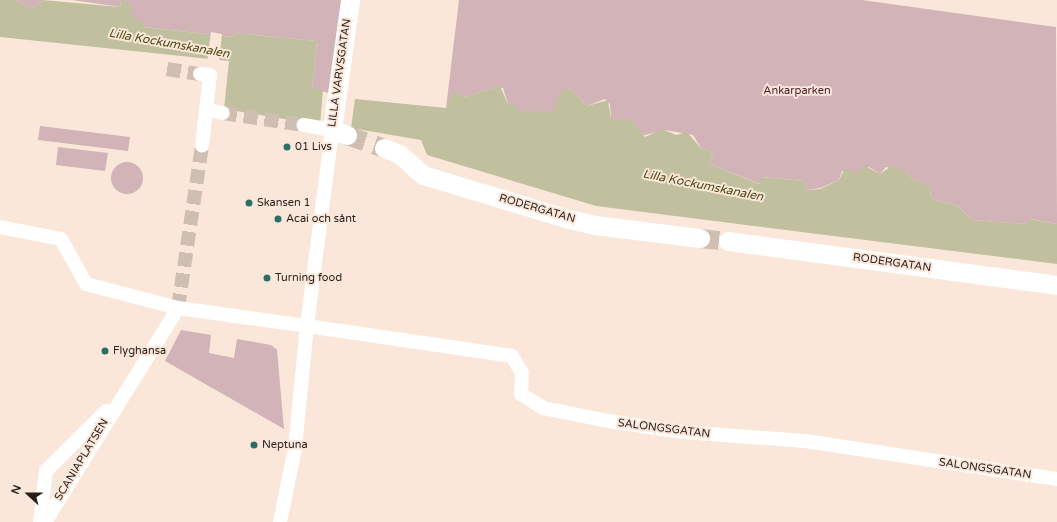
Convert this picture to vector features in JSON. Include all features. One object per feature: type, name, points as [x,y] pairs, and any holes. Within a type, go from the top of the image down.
[{"type":"street","name":"LILLA VARVSGATAN","points":[[307,326],[337,130],[334,102],[350,0]]},
{"type":"street","points":[[200,74],[210,75],[202,146]]},
{"type":"street","points":[[206,110],[223,113]]},
{"type":"street","points":[[303,125],[337,130]]},
{"type":"street","name":"RODERGATAN","points":[[384,148],[399,154],[423,175],[565,218],[595,225],[700,238]]},
{"type":"street","points":[[0,227],[61,238],[86,284],[178,308],[307,326],[295,448],[280,522]]},
{"type":"street","name":"RODERGATAN","points":[[728,241],[1057,284]]},
{"type":"street","name":"SCANIAPLATSEN","points":[[45,522],[120,398],[178,308]]},
{"type":"street","name":"SALONGSGATAN","points":[[307,326],[512,356],[522,373],[521,394],[543,408],[608,422],[683,432],[805,441],[1057,479]]},
{"type":"street","name":"SCANIAPLATSEN","points":[[40,522],[46,471],[120,398]]},
{"type":"green space","points":[[14,0],[43,0],[32,9]]},
{"type":"green space","points":[[72,0],[121,0],[120,7]]},
{"type":"green space","points":[[124,0],[350,0],[335,95],[312,88],[317,41],[234,33],[233,37],[143,27],[133,18]]},
{"type":"green space","name":"Ankarparken","points":[[459,0],[862,0],[1056,27],[1057,224],[1030,219],[1025,224],[972,220],[958,206],[931,199],[930,187],[915,181],[906,172],[886,167],[880,174],[869,167],[856,173],[842,171],[839,180],[820,188],[807,190],[804,181],[763,177],[760,184],[709,164],[713,153],[701,148],[693,135],[665,130],[641,136],[632,122],[611,119],[610,104],[605,99],[587,106],[569,88],[554,111],[518,111],[508,104],[503,88],[497,87],[465,97],[453,92],[446,108]]},
{"type":"green space","points":[[40,126],[130,137],[128,151],[38,140]]},
{"type":"green space","points":[[58,147],[108,153],[105,171],[56,165]]},
{"type":"green space","points":[[124,162],[130,162],[140,169],[143,178],[142,184],[136,191],[130,194],[124,194],[114,187],[111,181],[111,175],[118,165]]},
{"type":"green space","points":[[181,330],[211,335],[209,353],[234,358],[237,339],[271,345],[277,350],[284,429],[165,361]]},
{"type":"water","name":"Lilla Kockumskanalen","points":[[0,0],[14,0],[32,9],[43,0],[120,7],[121,0],[124,0],[130,5],[133,18],[143,22],[143,27],[233,37],[234,33],[317,41],[312,88],[323,90],[320,125],[224,109],[229,61],[0,37]]},
{"type":"water","name":"Lilla Kockumskanalen","points":[[500,86],[508,104],[517,107],[518,111],[554,111],[560,92],[569,88],[587,106],[608,100],[611,119],[629,119],[645,137],[662,129],[676,135],[687,132],[701,148],[713,153],[709,164],[759,184],[762,177],[804,181],[807,190],[820,189],[839,180],[845,168],[856,173],[865,166],[880,174],[891,166],[906,172],[915,181],[930,185],[931,199],[958,206],[972,220],[1025,224],[1029,219],[1057,224],[1057,264],[596,206],[427,155],[421,140],[351,128],[355,99],[446,108],[453,91],[465,97]]},
{"type":"pier","points":[[211,32],[222,34],[219,63],[207,62]]},
{"type":"tunnel","points":[[167,69],[200,74]]},
{"type":"tunnel","points":[[223,113],[303,125]]},
{"type":"tunnel","points":[[347,135],[384,148]]},
{"type":"tunnel","points":[[178,308],[202,146]]},
{"type":"tunnel","points":[[700,238],[728,241]]},
{"type":"place","name":"01 Livs","points":[[287,147]]},
{"type":"place","name":"Skansen 1","points":[[249,203]]},
{"type":"place","name":"Acai och sånt","points":[[278,219]]},
{"type":"place","name":"Turning food","points":[[267,278]]},
{"type":"place","name":"Flyghansa","points":[[105,351]]},
{"type":"place","name":"Neptuna","points":[[254,445]]}]
